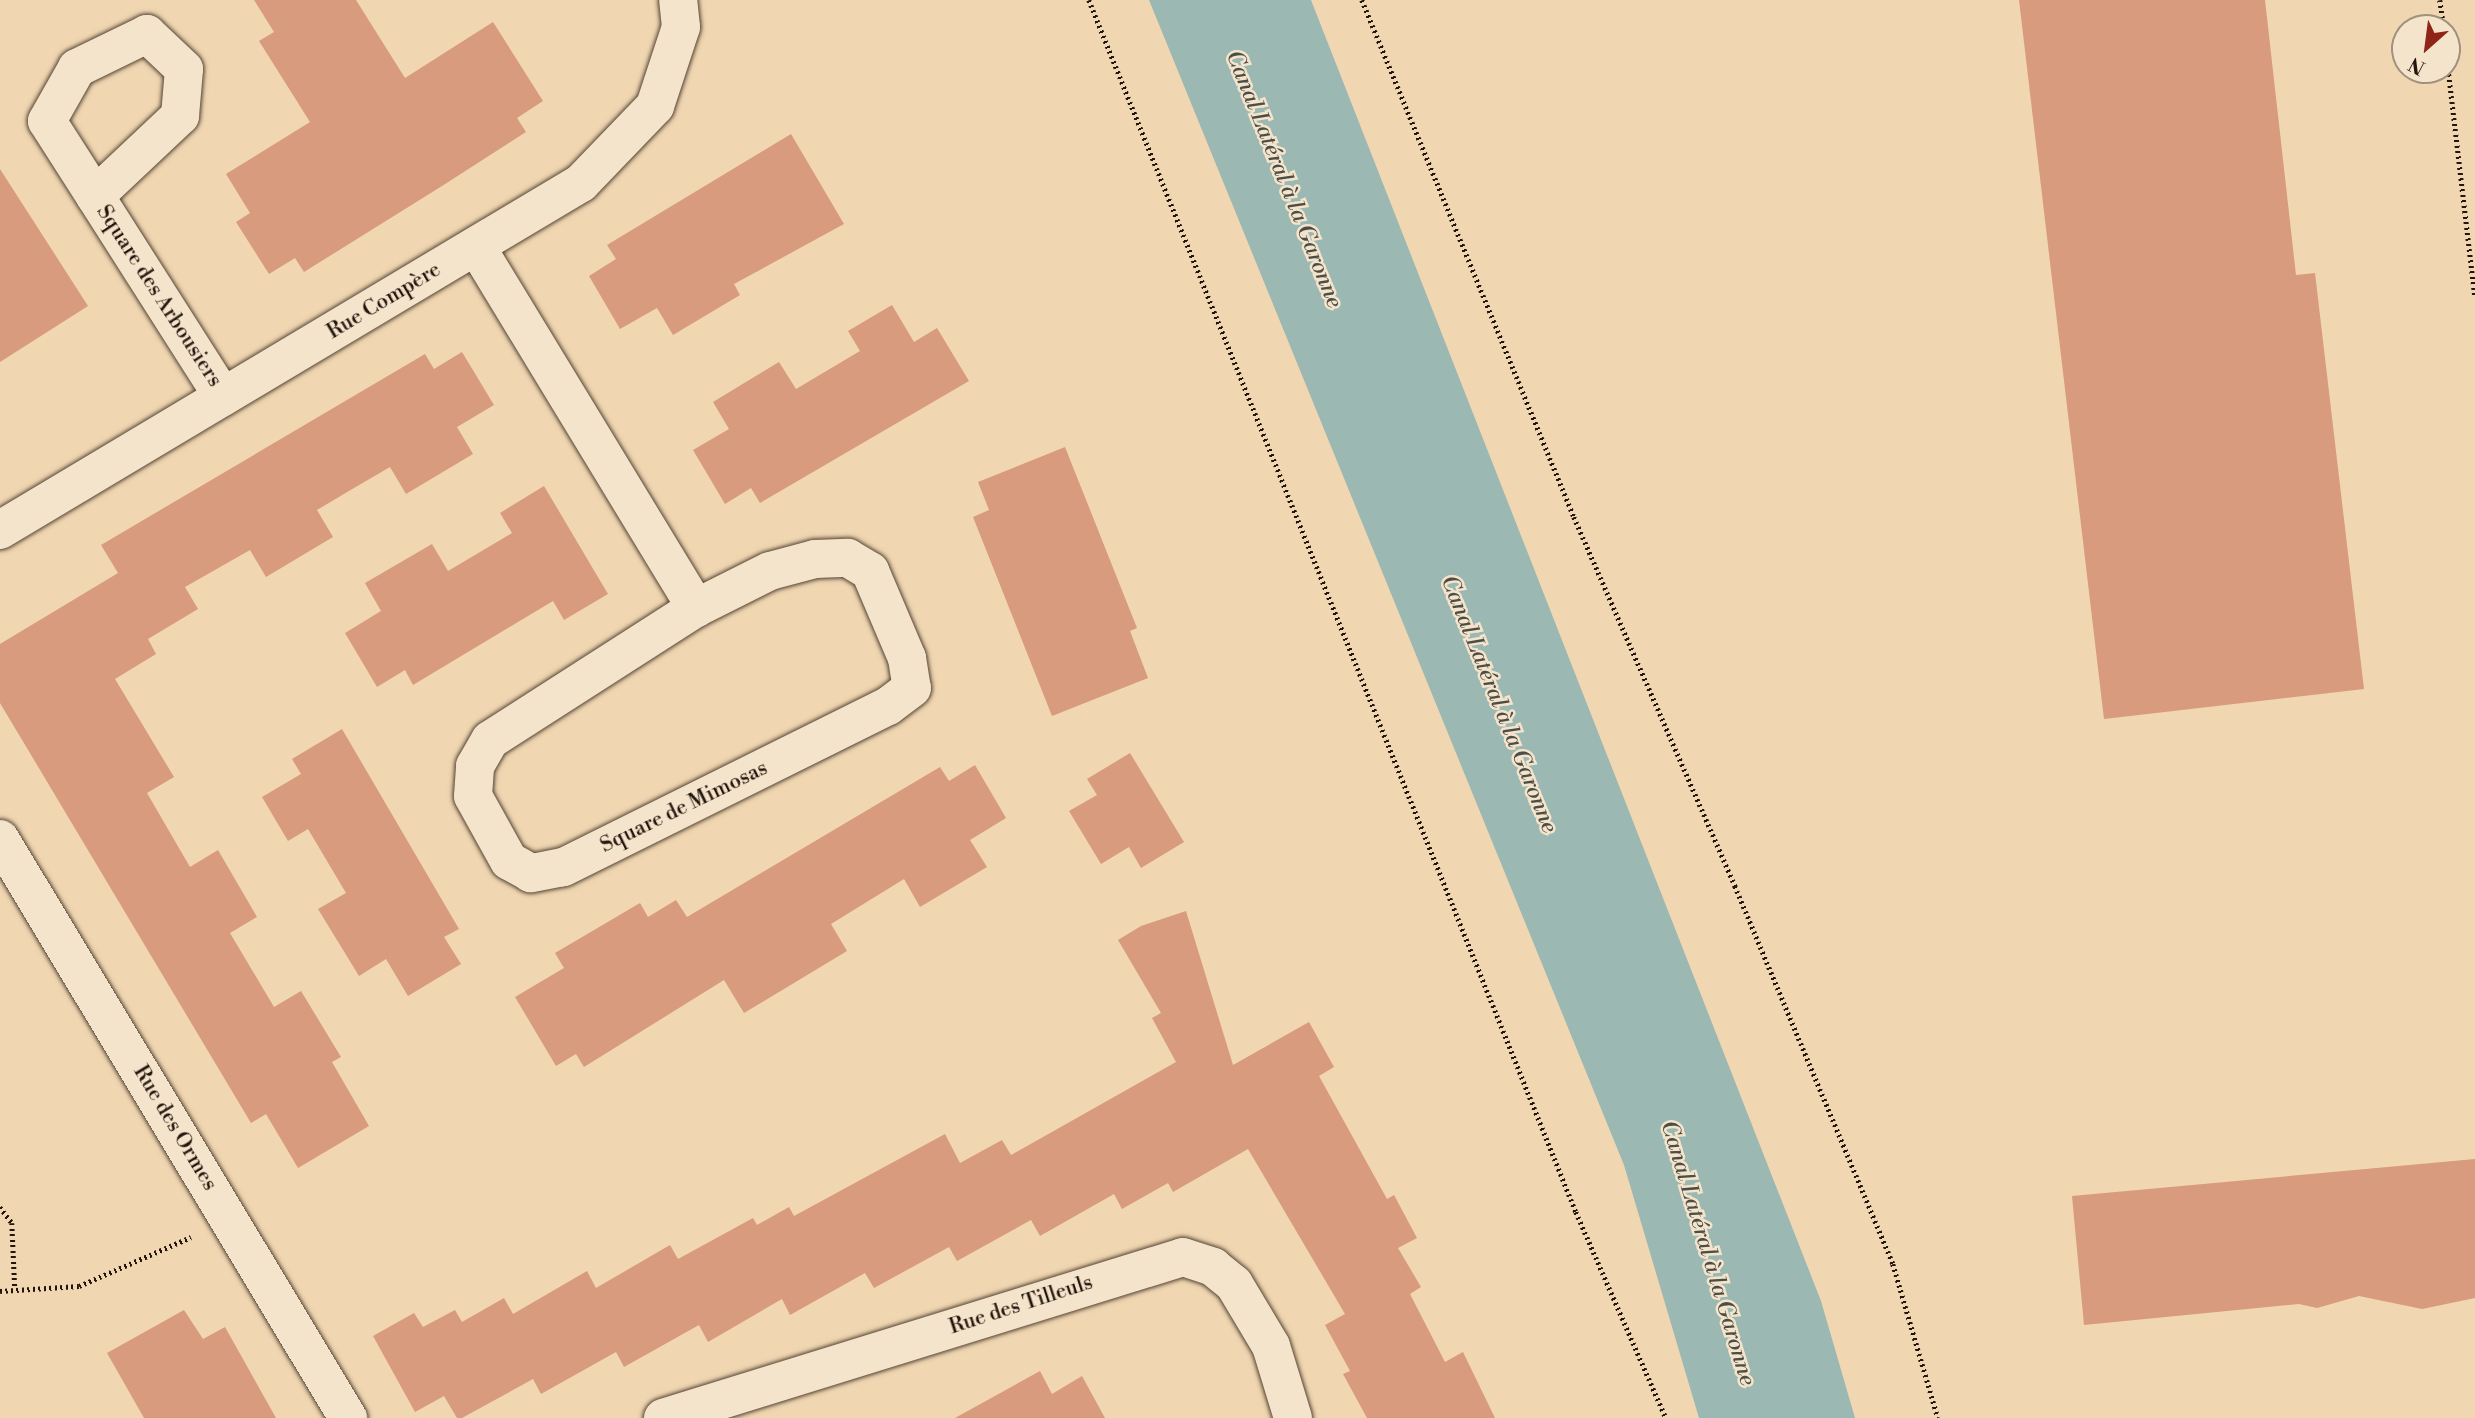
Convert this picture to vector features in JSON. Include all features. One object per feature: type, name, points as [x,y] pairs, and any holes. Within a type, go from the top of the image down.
[{"type":"street","name":"Rue Compère","points":[[0,530],[581,183],[655,106],[681,27],[678,0]]},
{"type":"street","name":"Square des Arbousiers","points":[[94,196],[223,397]]},
{"type":"street","points":[[477,246],[696,608]]},
{"type":"street","name":"Square de Mimosas","points":[[848,558],[870,571],[907,658],[912,688],[888,706],[563,867],[531,873],[509,861],[473,796],[475,766],[490,740],[696,608],[770,571],[815,559],[848,558]]},
{"type":"street","name":"Rue des Ormes","points":[[0,839],[348,1418]]},
{"type":"street","name":"Rue des Tilleuls","points":[[663,1418],[1183,1257],[1213,1267],[1234,1284],[1270,1346],[1293,1418]]},
{"type":"path","points":[[1089,0],[1576,1212],[1665,1418]]},
{"type":"path","points":[[1362,0],[1574,517],[1735,886],[1893,1264],[1938,1418]]},
{"type":"path","points":[[2450,84],[2475,299]]},
{"type":"path","points":[[0,1207],[12,1223],[15,1288]]},
{"type":"path","points":[[0,1291],[79,1286],[153,1256],[229,1217]]},
{"type":"water","name":"Canal Latéral à la Garonne","points":[[1149,0],[1311,0],[1821,1301],[1855,1418],[1699,1418],[1624,1165]]},
{"type":"building","points":[[254,0],[356,0],[405,78],[493,22],[543,101],[517,118],[526,132],[442,186],[304,272],[295,258],[269,274],[236,222],[250,213],[226,174],[310,122],[259,41],[274,32]]},
{"type":"building","points":[[2019,0],[2265,0],[2296,275],[2315,273],[2364,689],[2104,719]]},
{"type":"building","points":[[791,134],[844,224],[734,284],[740,295],[673,335],[657,308],[620,329],[589,276],[616,259],[607,245]]},
{"type":"building","points":[[0,169],[88,306],[0,362]]},
{"type":"building","points":[[892,305],[914,342],[937,328],[969,381],[760,503],[751,488],[725,504],[693,450],[729,429],[713,402],[779,362],[796,389],[860,351],[848,331]]},
{"type":"building","points":[[462,352],[494,405],[457,427],[473,454],[406,494],[390,467],[354,488],[317,510],[333,537],[266,577],[250,550],[185,587],[198,609],[148,639],[156,654],[115,679],[174,777],[147,793],[190,867],[218,850],[257,917],[230,933],[274,1007],[301,991],[341,1057],[332,1062],[369,1126],[298,1168],[266,1114],[251,1123],[0,703],[0,644],[118,573],[101,545],[425,354],[434,369]]},
{"type":"building","points":[[1065,447],[1137,628],[1130,631],[1148,678],[1052,716],[973,517],[989,510],[978,482]]},
{"type":"building","points":[[544,486],[608,594],[564,620],[553,601],[413,685],[405,670],[377,687],[345,633],[381,611],[365,583],[432,544],[448,571],[512,533],[500,513]]},
{"type":"building","points":[[342,729],[459,929],[444,937],[461,964],[408,996],[386,959],[359,976],[318,909],[346,893],[308,829],[288,841],[262,797],[301,774],[292,759]]},
{"type":"building","points":[[1130,753],[1184,842],[1141,868],[1129,847],[1101,864],[1069,811],[1097,795],[1087,779]]},
{"type":"building","points":[[975,765],[1006,818],[970,840],[987,867],[920,907],[904,879],[831,924],[847,951],[744,1013],[724,980],[584,1067],[576,1054],[556,1066],[515,997],[564,968],[555,953],[640,903],[648,917],[676,900],[687,917],[940,767],[949,781]]},
{"type":"building","points":[[1186,911],[1233,1065],[1309,1022],[1334,1067],[1319,1076],[1387,1199],[1394,1195],[1417,1238],[1398,1248],[1421,1287],[1410,1294],[1445,1362],[1463,1352],[1495,1418],[1367,1418],[1343,1374],[1350,1371],[1325,1325],[1345,1314],[1248,1149],[1173,1192],[1168,1183],[1122,1209],[1114,1194],[1040,1236],[1031,1220],[957,1261],[949,1247],[874,1288],[865,1273],[790,1315],[782,1299],[708,1342],[699,1325],[624,1367],[616,1352],[541,1394],[533,1379],[462,1418],[457,1418],[444,1396],[415,1412],[373,1336],[414,1313],[423,1327],[455,1310],[462,1322],[504,1298],[513,1314],[587,1271],[596,1288],[670,1245],[678,1259],[753,1218],[757,1225],[789,1207],[794,1216],[945,1134],[960,1163],[1002,1140],[1011,1155],[1176,1062],[1152,1018],[1161,1013],[1118,940],[1141,926]]},
{"type":"building","points":[[2475,1159],[2475,1298],[2422,1309],[2359,1296],[2317,1308],[2299,1304],[2084,1325],[2072,1196]]},
{"type":"building","points":[[184,1310],[203,1339],[225,1327],[276,1418],[144,1418],[107,1353]]},
{"type":"building","points":[[1040,1371],[1052,1394],[1082,1376],[1105,1418],[955,1418]]}]
